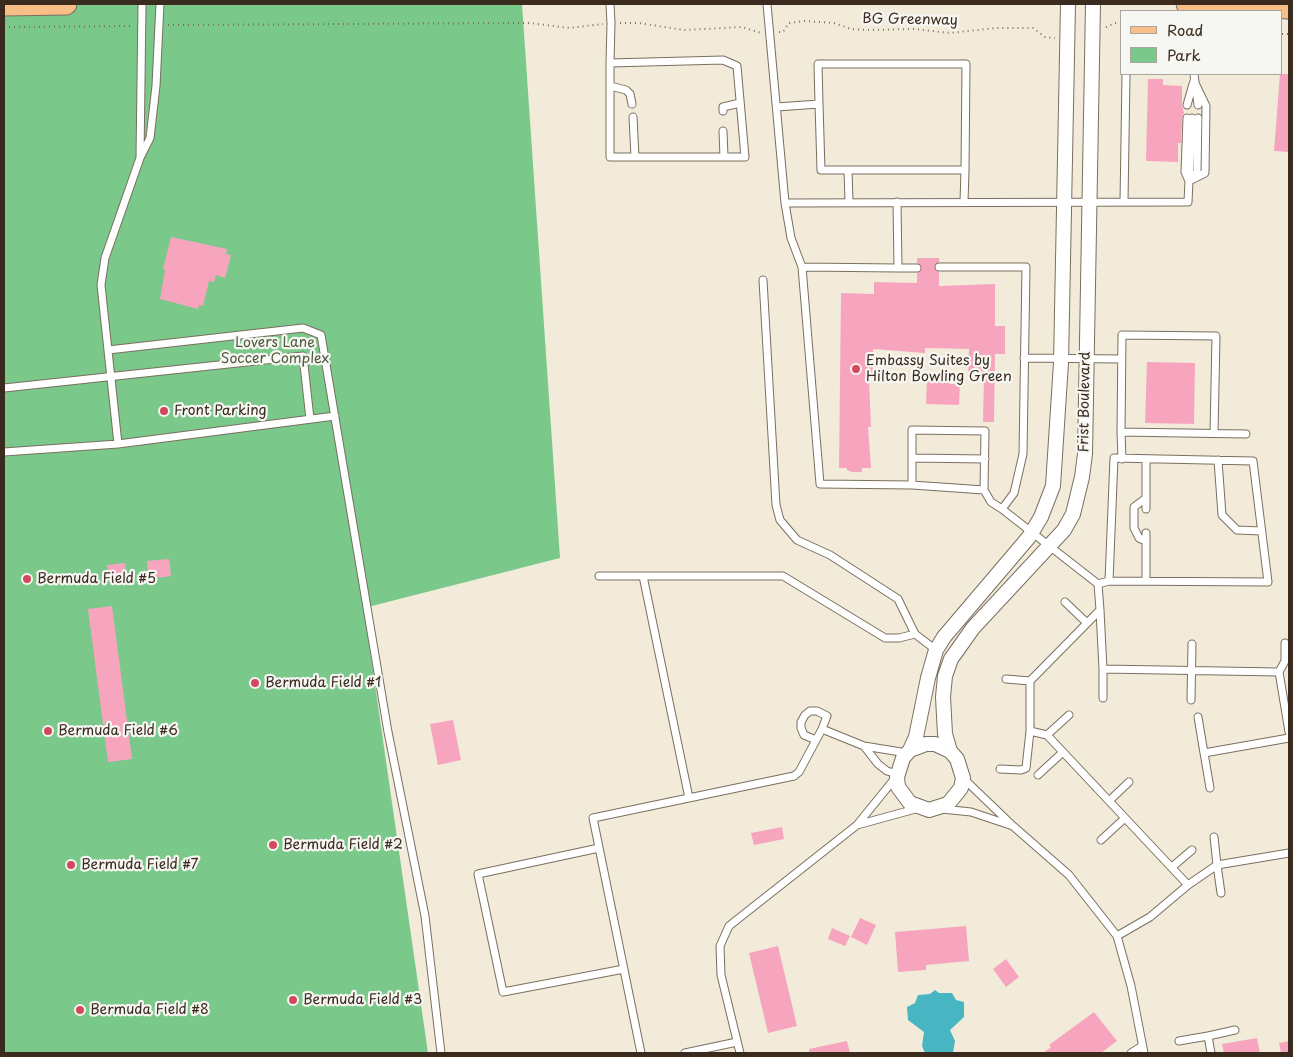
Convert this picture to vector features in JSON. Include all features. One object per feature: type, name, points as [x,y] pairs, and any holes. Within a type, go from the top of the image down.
[{"type":"main road","points":[[4,5],[66,4]]},
{"type":"main road","points":[[1187,4],[1289,8]]},
{"type":"street","name":"Frist Boulevard","points":[[897,775],[898,767],[908,752],[918,730],[928,678],[936,650],[944,637],[1032,533],[1050,499],[1053,486],[1061,358],[1068,4]]},
{"type":"street","name":"Frist Boulevard","points":[[963,778],[960,763],[950,751],[945,734],[943,697],[945,676],[951,659],[973,628],[1052,546],[1073,514],[1082,476],[1085,454],[1093,4]]},
{"type":"street","points":[[908,752],[926,744],[943,746],[950,751]]},
{"type":"street","points":[[897,775],[903,796],[919,808],[939,808],[956,797],[963,778]]},
{"type":"lane","points":[[140,158],[142,4]]},
{"type":"lane","points":[[118,444],[101,285],[105,258],[140,158],[150,138],[156,86],[160,4]]},
{"type":"lane","points":[[610,4],[611,23],[610,63],[610,157],[744,157],[737,66],[723,60],[610,63]]},
{"type":"lane","points":[[767,4],[785,203],[791,238],[802,267],[820,484],[912,485],[984,490]]},
{"type":"lane","points":[[964,202],[965,170],[966,64],[818,64],[821,170],[965,170]]},
{"type":"lane","points":[[1124,202],[1125,75]]},
{"type":"lane","points":[[1189,181],[1205,172],[1206,106],[1194,78]]},
{"type":"lane","points":[[1194,78],[1192,105],[1194,78]]},
{"type":"lane","points":[[610,86],[626,90],[630,94],[632,104]]},
{"type":"lane","points":[[723,111],[723,107],[740,103]]},
{"type":"lane","points":[[776,106],[819,104]]},
{"type":"lane","points":[[633,117],[635,157]]},
{"type":"lane","points":[[785,203],[1188,202],[1189,181],[1185,172],[1192,118],[1197,172],[1189,181]]},
{"type":"lane","points":[[723,131],[724,157]]},
{"type":"lane","points":[[848,170],[849,202]]},
{"type":"lane","points":[[897,202],[898,268]]},
{"type":"lane","points":[[802,267],[917,268]]},
{"type":"lane","points":[[939,268],[1026,267],[1023,454],[1014,493],[1002,509]]},
{"type":"lane","points":[[763,280],[776,504],[780,520],[797,540],[830,556],[898,599],[915,634],[936,650]]},
{"type":"lane","points":[[108,350],[303,328],[321,335],[388,732],[425,916],[441,1053]]},
{"type":"lane","points":[[1122,458],[1122,335],[1216,336],[1214,434]]},
{"type":"lane","points":[[4,388],[303,356],[310,419]]},
{"type":"lane","points":[[1024,358],[1121,359]]},
{"type":"lane","points":[[4,452],[118,444],[335,416]]},
{"type":"lane","points":[[912,485],[912,430],[985,431],[984,490],[991,502],[1052,546],[1098,584],[1103,698]]},
{"type":"lane","points":[[1121,432],[1246,434]]},
{"type":"lane","points":[[912,458],[985,459]]},
{"type":"lane","points":[[1098,584],[1109,581],[1268,582],[1253,461],[1114,458],[1109,581]]},
{"type":"lane","points":[[1146,459],[1146,509]]},
{"type":"lane","points":[[1218,460],[1222,515],[1237,530],[1261,531]]},
{"type":"lane","points":[[1146,498],[1134,507],[1134,528],[1139,538],[1146,537],[1146,582]]},
{"type":"lane","points":[[599,576],[783,576],[886,638],[899,638],[915,634]]},
{"type":"lane","points":[[643,576],[689,798]]},
{"type":"lane","points":[[1065,602],[1086,623]]},
{"type":"lane","points":[[1000,769],[1021,770],[1026,768],[1030,731],[1030,681],[1100,610]]},
{"type":"lane","points":[[1285,642],[1285,661],[1279,672],[1289,732]]},
{"type":"lane","points":[[1191,700],[1192,644]]},
{"type":"lane","points":[[1103,669],[1279,672]]},
{"type":"lane","points":[[1006,679],[1030,681]]},
{"type":"lane","points":[[641,1053],[593,818],[794,776],[799,772],[822,729],[827,716],[817,710],[810,711],[801,722],[804,735],[816,740]]},
{"type":"lane","points":[[1047,734],[1069,715]]},
{"type":"lane","points":[[1198,717],[1210,788]]},
{"type":"lane","points":[[822,729],[864,746],[908,752]]},
{"type":"lane","points":[[1030,731],[1047,734],[1188,885]]},
{"type":"lane","points":[[1204,754],[1289,738]]},
{"type":"lane","points":[[740,1053],[721,975],[720,946],[729,926],[857,825],[897,775],[887,771],[878,764],[864,746]]},
{"type":"lane","points":[[1038,775],[1063,752]]},
{"type":"lane","points":[[963,778],[1013,826],[1069,875],[1117,936],[1131,986],[1143,1050],[1131,1053]]},
{"type":"lane","points":[[1109,801],[1129,782]]},
{"type":"lane","points":[[857,825],[919,808]]},
{"type":"lane","points":[[939,808],[971,812],[1013,826]]},
{"type":"lane","points":[[1102,840],[1124,818]]},
{"type":"lane","points":[[1214,837],[1221,892]]},
{"type":"lane","points":[[599,848],[478,874],[503,992],[624,969]]},
{"type":"lane","points":[[1172,867],[1192,850]]},
{"type":"lane","points":[[1117,936],[1150,916],[1217,864],[1289,853]]},
{"type":"lane","points":[[1179,1041],[1235,1030]]},
{"type":"lane","points":[[1208,1036],[1211,1053]]},
{"type":"lane","points":[[685,1053],[737,1042]]},
{"type":"path","name":"BG Greenway","points":[[770,32],[783,32],[789,23],[806,21],[834,23],[851,29],[914,29],[950,33],[996,28],[1033,28],[1046,38],[1067,38]]},
{"type":"path","points":[[158,25],[530,22],[569,28],[611,23],[639,23],[684,30],[742,28],[757,33],[770,32]]},
{"type":"path","points":[[1092,38],[1102,38],[1105,27],[1120,23]]},
{"type":"path","points":[[4,27],[142,27]]},
{"type":"green space","name":"Lovers Lane Soccer Complex","points":[[522,4],[560,558],[364,608],[428,1053],[4,1053],[4,5]]},
{"type":"water","points":[[935,990],[939,993],[952,993],[956,1000],[964,1002],[964,1017],[950,1030],[955,1041],[953,1053],[925,1053],[922,1046],[924,1032],[908,1020],[907,1007],[915,1003],[918,995],[930,994]]},
{"type":"building","points":[[1289,74],[1289,152],[1274,151],[1280,75]]},
{"type":"building","points":[[1148,79],[1163,79],[1163,85],[1182,86],[1184,113],[1181,143],[1178,143],[1178,162],[1146,161]]},
{"type":"building","points":[[171,237],[227,249],[226,254],[231,255],[225,278],[216,275],[214,282],[209,281],[203,306],[199,305],[198,309],[160,299],[165,270],[163,269]]},
{"type":"building","name":"Embassy Suites by Hilton Bowling Green","points":[[917,258],[939,258],[939,262],[934,267],[939,272],[939,286],[995,284],[995,326],[1005,326],[1005,354],[995,354],[994,422],[983,422],[984,376],[968,376],[969,349],[925,348],[925,353],[873,349],[873,378],[869,378],[871,427],[868,427],[871,468],[862,468],[862,472],[852,472],[847,470],[847,468],[839,468],[841,293],[874,294],[874,282],[917,283],[917,273],[922,268],[917,263]]},
{"type":"building","points":[[1147,362],[1195,363],[1194,424],[1145,423]]},
{"type":"building","points":[[927,377],[950,378],[950,384],[960,384],[959,405],[926,404]]},
{"type":"building","points":[[169,559],[171,576],[149,579],[147,561]]},
{"type":"building","points":[[125,563],[127,582],[110,584],[107,565]]},
{"type":"building","points":[[112,606],[132,759],[108,762],[88,609]]},
{"type":"building","points":[[453,720],[461,760],[438,765],[430,724]]},
{"type":"building","points":[[782,827],[784,839],[754,845],[751,833]]},
{"type":"building","points":[[860,918],[876,925],[867,945],[851,937]]},
{"type":"building","points":[[966,926],[969,961],[926,965],[926,970],[898,972],[895,932]]},
{"type":"building","points":[[832,928],[850,936],[845,946],[828,939]]},
{"type":"building","points":[[778,946],[797,1026],[768,1033],[749,953]]},
{"type":"building","points":[[1006,959],[1019,977],[1006,987],[993,969]]},
{"type":"building","points":[[1094,1012],[1117,1041],[1101,1053],[1043,1053],[1051,1047],[1049,1045]]},
{"type":"building","points":[[1257,1038],[1260,1053],[1224,1053],[1222,1044]]},
{"type":"building","points":[[847,1041],[850,1053],[809,1053],[809,1049]]},
{"type":"building","points":[[1289,1041],[1289,1053],[1281,1053],[1279,1043]]},
{"type":"place","name":"Embassy Suites by Hilton Bowling Green","points":[[856,369]]},
{"type":"place","name":"Front Parking","points":[[164,411]]},
{"type":"place","name":"Bermuda Field #5","points":[[27,579]]},
{"type":"place","name":"Bermuda Field #1","points":[[255,683]]},
{"type":"place","name":"Bermuda Field #6","points":[[48,731]]},
{"type":"place","name":"Bermuda Field #2","points":[[273,845]]},
{"type":"place","name":"Bermuda Field #7","points":[[71,865]]},
{"type":"place","name":"Bermuda Field #3","points":[[293,1000]]},
{"type":"place","name":"Bermuda Field #8","points":[[80,1010]]}]
